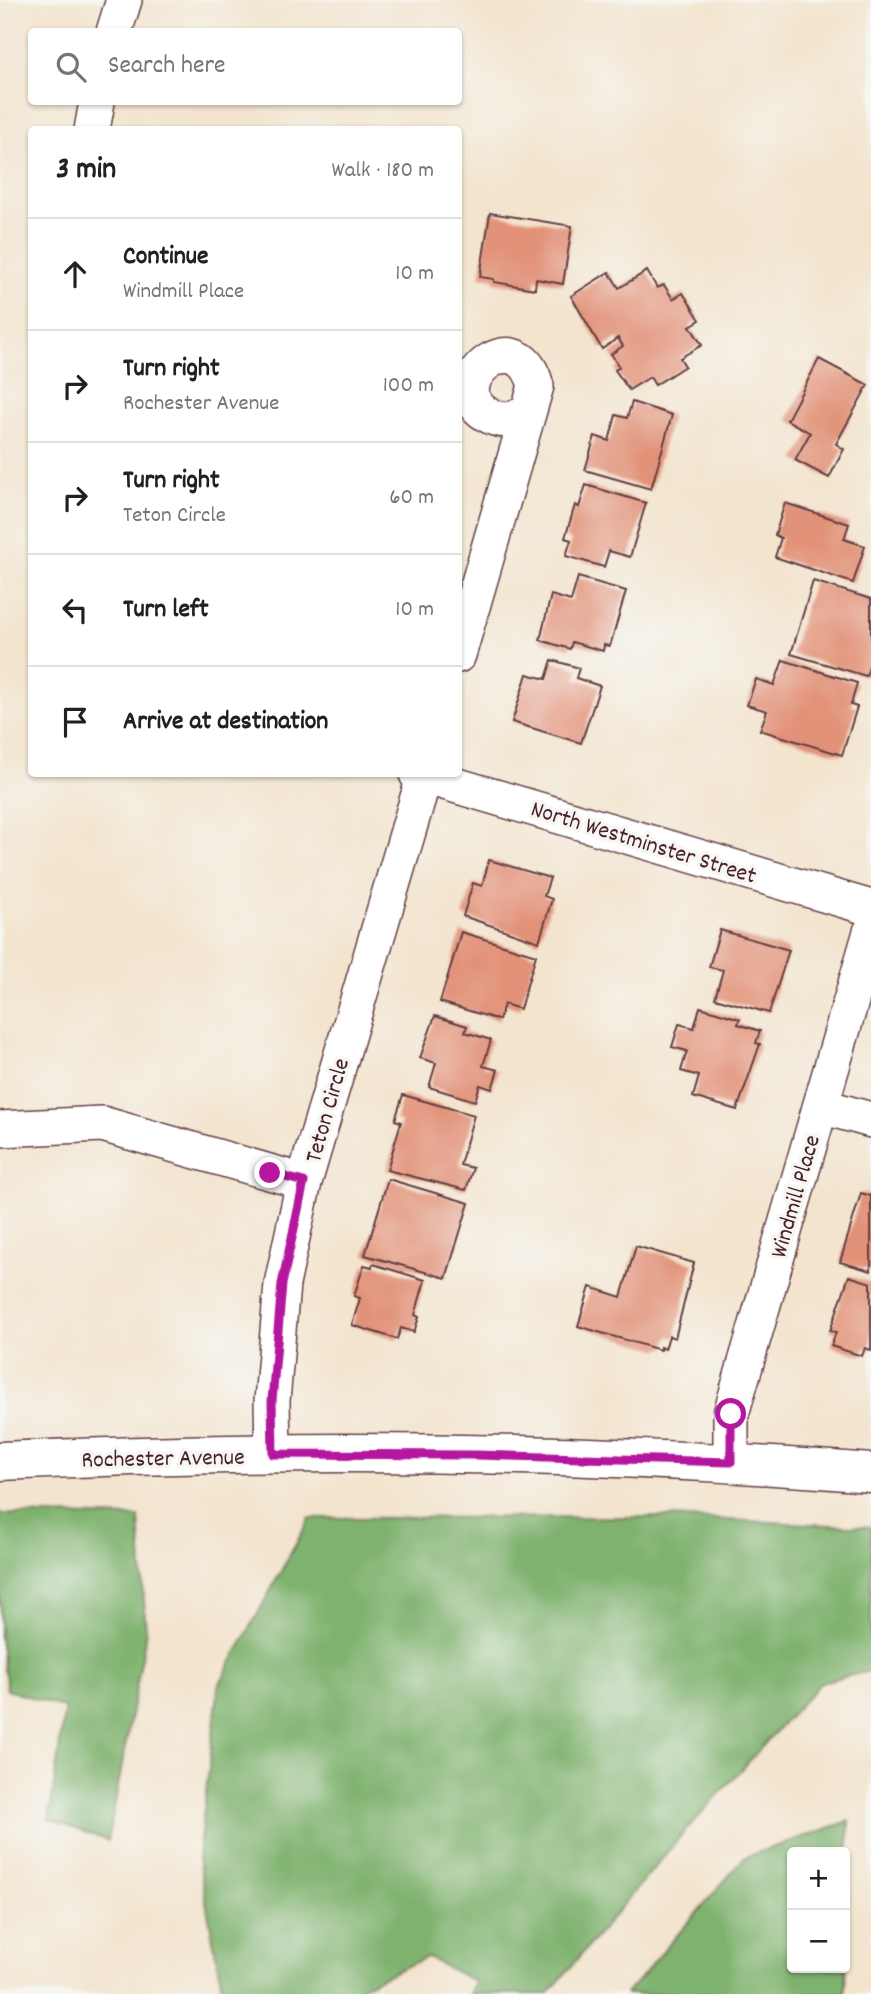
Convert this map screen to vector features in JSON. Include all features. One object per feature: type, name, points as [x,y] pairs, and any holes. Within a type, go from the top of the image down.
[{"type":"main road","name":"Rochester Avenue","points":[[0,1461],[273,1454],[477,1455],[731,1462],[871,1473]]},
{"type":"street","points":[[115,28],[124,0]]},
{"type":"street","points":[[93,126],[96,105]]},
{"type":"street","points":[[462,641],[527,411]]},
{"type":"street","name":"Teton Circle","points":[[273,1454],[273,1380],[282,1284],[304,1182],[421,777]]},
{"type":"street","name":"North Westminster Street","points":[[432,777],[871,908]]},
{"type":"street","name":"Windmill Place","points":[[731,1462],[731,1414],[871,932]]},
{"type":"street","points":[[821,1106],[871,1120]]},
{"type":"street","points":[[0,1129],[102,1124],[304,1182]]},
{"type":"green space","points":[[0,1514],[139,1517],[146,1634],[108,1841],[49,1819],[65,1708],[7,1690],[0,1637]]},
{"type":"green space","points":[[669,1517],[871,1527],[871,1671],[821,1682],[686,1830],[548,1994],[470,1994],[474,1981],[427,1957],[362,1986],[360,1994],[223,1994],[198,1858],[219,1685],[310,1518]]},
{"type":"green space","points":[[849,1821],[848,1847],[787,1847],[787,1973],[845,1973],[845,1994],[626,1994],[745,1857]]},
{"type":"building","points":[[490,213],[572,226],[563,284],[536,279],[535,289],[480,277]]},
{"type":"building","points":[[647,271],[657,288],[664,285],[673,299],[683,293],[700,320],[690,326],[702,345],[680,358],[685,366],[655,385],[650,377],[629,390],[615,370],[619,367],[611,354],[623,346],[618,338],[602,349],[571,296],[609,272],[619,288]]},
{"type":"building","points":[[819,359],[868,385],[836,444],[844,449],[829,478],[795,460],[810,433],[787,420]]},
{"type":"building","points":[[632,402],[672,415],[651,489],[585,470],[595,436],[609,441],[616,415],[627,418]]},
{"type":"building","points":[[586,485],[646,503],[630,557],[609,551],[604,567],[566,556],[571,540],[565,538],[575,505],[579,507]]},
{"type":"building","points":[[785,503],[849,524],[844,539],[865,546],[853,583],[775,557],[781,538],[775,535]]},
{"type":"building","points":[[578,577],[626,591],[610,646],[604,645],[603,651],[572,642],[570,649],[540,640],[551,595],[571,601]]},
{"type":"building","points":[[813,581],[871,599],[871,662],[866,676],[791,654]]},
{"type":"building","points":[[552,660],[579,668],[576,678],[600,686],[581,743],[512,722],[527,674],[546,679]]},
{"type":"building","points":[[783,660],[857,683],[851,705],[857,707],[842,755],[760,730],[767,711],[747,705],[756,679],[774,685]]},
{"type":"building","points":[[489,860],[550,878],[544,896],[552,899],[539,942],[463,916],[473,883],[482,886]]},
{"type":"building","points":[[720,930],[789,950],[769,1013],[715,998],[723,970],[709,967]]},
{"type":"building","points":[[461,932],[536,955],[520,1009],[504,1004],[499,1020],[440,1002]]},
{"type":"building","points":[[700,1007],[740,1019],[738,1024],[760,1031],[756,1043],[760,1044],[737,1110],[693,1097],[699,1076],[681,1071],[687,1051],[672,1047],[679,1024],[694,1028]]},
{"type":"building","points":[[435,1016],[467,1026],[465,1032],[491,1040],[483,1066],[498,1070],[492,1089],[480,1085],[475,1101],[429,1087],[436,1063],[420,1058]]},
{"type":"building","points":[[403,1095],[474,1115],[460,1165],[473,1168],[466,1190],[387,1170],[401,1122],[395,1120]]},
{"type":"building","points":[[388,1179],[469,1203],[446,1278],[365,1255]]},
{"type":"building","points":[[861,1193],[871,1196],[871,1271],[840,1262]]},
{"type":"building","points":[[636,1246],[694,1263],[675,1338],[669,1336],[665,1349],[660,1347],[660,1350],[578,1326],[590,1287],[621,1297]]},
{"type":"building","points":[[373,1264],[425,1280],[415,1315],[419,1317],[414,1332],[401,1328],[397,1339],[352,1325],[360,1298],[354,1296],[364,1265],[372,1267]]},
{"type":"building","points":[[849,1276],[871,1283],[871,1350],[865,1348],[862,1356],[831,1346],[836,1332],[830,1331]]},
{"type":"route","points":[[270,1173],[304,1182],[282,1284],[274,1358],[273,1454],[477,1455],[731,1462],[731,1414]]}]
